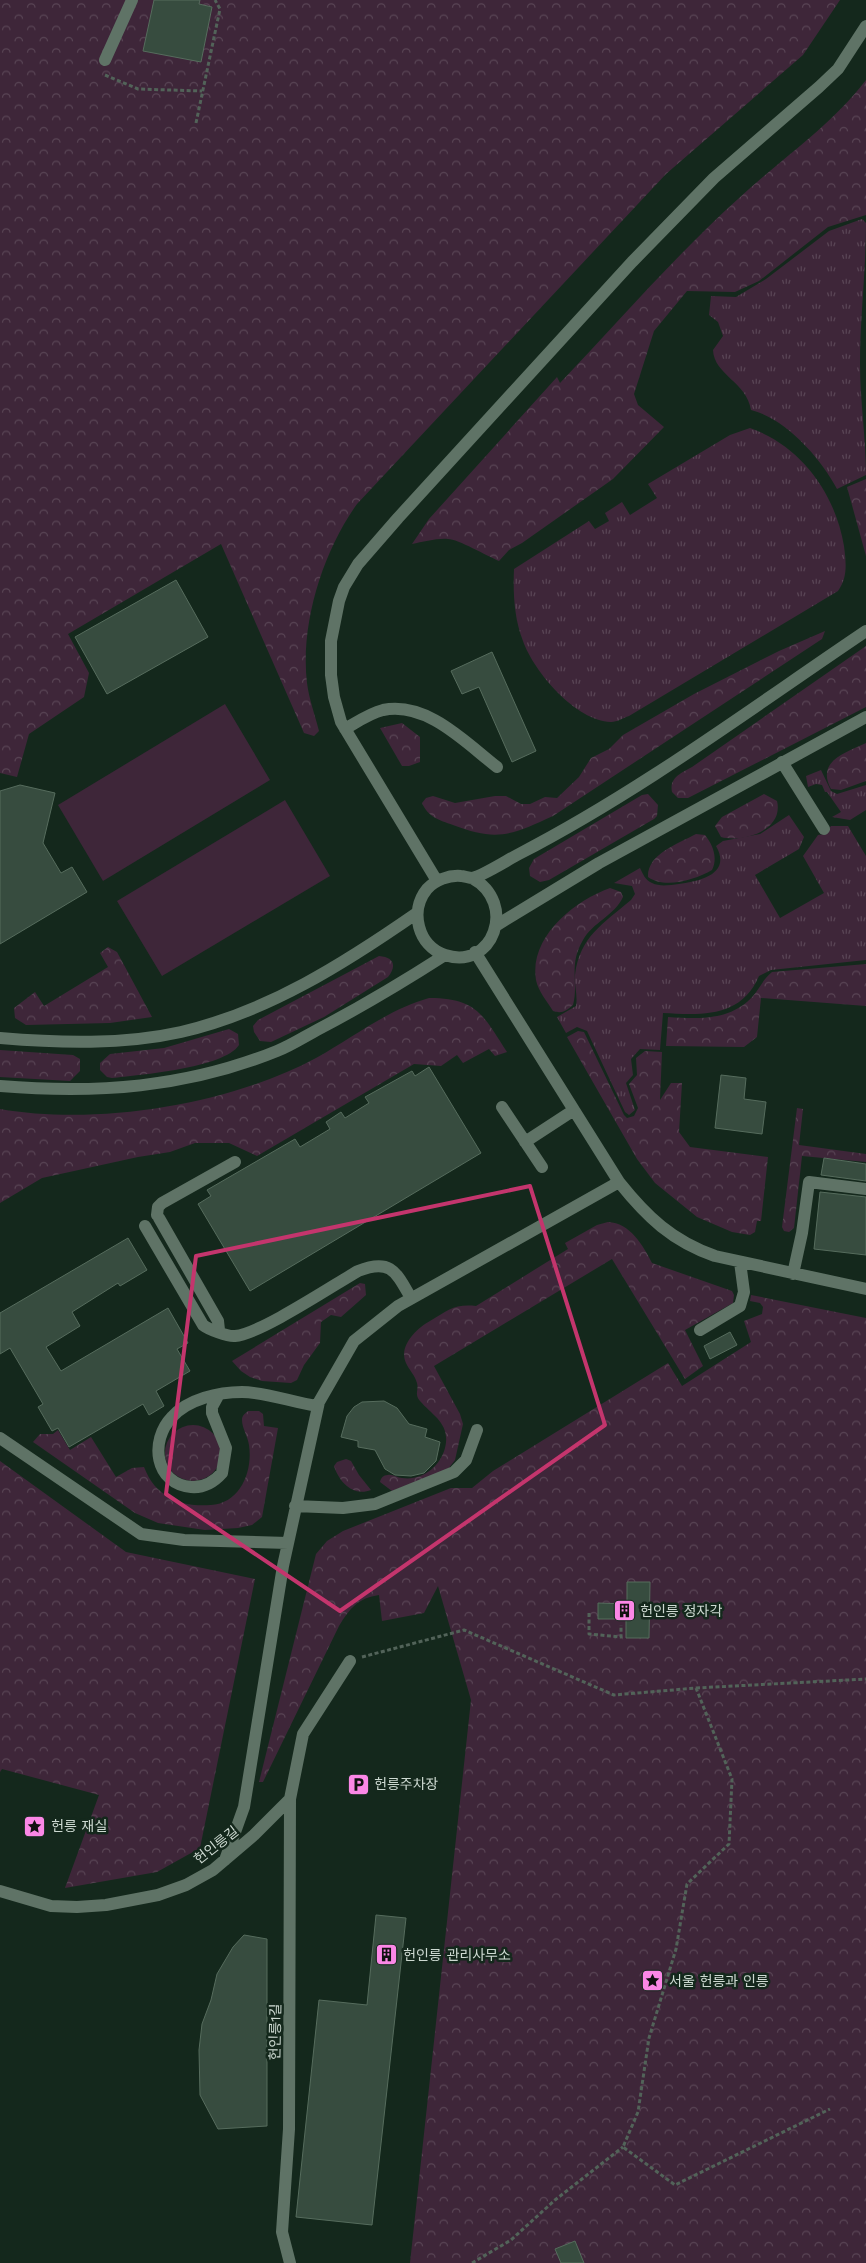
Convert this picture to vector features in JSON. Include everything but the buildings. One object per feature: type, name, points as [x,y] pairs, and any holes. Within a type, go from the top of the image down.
[{"type":"street","points":[[105,60],[132,0]]},
{"type":"street","points":[[437,881],[346,729],[334,697],[330,653],[339,601],[344,587],[358,564],[398,518],[632,262],[714,178],[819,88],[838,68],[866,26]]},
{"type":"street","points":[[472,878],[553,836],[640,783],[866,631]]},
{"type":"street","points":[[346,729],[364,718],[384,710],[403,710],[439,722],[497,767]]},
{"type":"street","points":[[497,925],[599,863],[866,717]]},
{"type":"street","points":[[782,762],[824,830]]},
{"type":"street","points":[[450,876],[472,878],[487,888],[494,899],[498,912],[497,925],[492,938],[483,948],[458,957],[445,955],[433,948],[424,939],[418,927],[417,913],[424,894],[437,881],[450,876]]},
{"type":"street","points":[[0,1038],[42,1041],[115,1039],[180,1032],[211,1024],[282,996],[344,962],[417,913]]},
{"type":"street","points":[[475,952],[619,1182],[642,1211],[695,1249],[740,1262],[866,1289]]},
{"type":"street","points":[[0,1086],[41,1089],[127,1088],[197,1075],[241,1064],[278,1051],[363,1006],[445,955]]},
{"type":"street","points":[[502,1107],[542,1167]]},
{"type":"street","points":[[525,1142],[574,1110]]},
{"type":"street","points":[[219,1330],[218,1321],[158,1216],[158,1207],[235,1162]]},
{"type":"street","points":[[224,1860],[244,1807],[288,1543],[318,1406],[354,1341],[398,1306],[619,1182]]},
{"type":"street","points":[[793,1274],[809,1182],[866,1189]]},
{"type":"street","points":[[145,1226],[203,1325],[207,1328],[219,1330],[227,1336],[248,1333],[358,1271],[372,1266],[383,1266],[394,1270],[412,1298]]},
{"type":"street","points":[[700,1330],[740,1306],[744,1292],[740,1262]]},
{"type":"street","points":[[218,1396],[212,1406],[212,1413],[226,1448],[222,1473],[202,1486],[195,1487],[178,1484],[164,1474],[160,1466],[159,1441],[172,1417],[184,1407],[201,1398],[243,1392],[318,1406]]},
{"type":"street","points":[[295,1506],[344,1508],[374,1504],[454,1472],[466,1460],[477,1430]]},
{"type":"street","points":[[0,1438],[141,1534],[184,1540],[288,1543]]},
{"type":"street","points":[[290,1799],[303,1734],[350,1661]]},
{"type":"street","name":"헌인릉길","points":[[0,1892],[51,1906],[77,1907],[158,1895],[186,1885],[213,1870],[290,1799]]},
{"type":"street","name":"헌인릉1길","points":[[290,1799],[289,2129],[282,2232],[290,2263]]},
{"type":"path","points":[[196,123],[220,9],[215,0]]},
{"type":"path","points":[[105,60],[104,74],[109,78],[138,88],[202,91]]},
{"type":"path","points":[[589,1613],[588,1634],[621,1637],[621,1625]]},
{"type":"path","points":[[367,1655],[464,1630],[614,1695],[696,1688],[866,1679]]},
{"type":"path","points":[[472,2263],[511,2240],[555,2200],[623,2148],[638,2112],[649,2038],[676,1949],[687,1884],[729,1844],[732,1780],[696,1688]]},
{"type":"path","points":[[623,2148],[675,2185],[830,2109]]},
{"type":"highlighted area","points":[[530,1186],[605,1425],[340,1611],[166,1494],[196,1256]]},
{"type":"green space","points":[[0,0],[840,0],[803,55],[666,174],[357,504],[345,523],[324,566],[311,613],[306,660],[308,689],[319,731],[314,736],[304,733],[221,544],[68,634],[89,673],[84,697],[29,734],[17,777],[0,773]]},
{"type":"green space","points":[[866,80],[866,215],[828,227],[759,281],[735,292],[687,291],[654,331],[634,394],[638,405],[664,427],[613,479],[522,543],[509,550],[499,561],[448,539],[412,544],[429,519],[557,377],[560,383],[692,243],[755,184],[821,128]]},
{"type":"green space","points":[[862,219],[866,223],[860,364],[866,475],[837,489],[822,465],[801,441],[777,421],[751,410],[744,392],[724,373],[715,359],[713,350],[723,336],[718,322],[709,315],[711,296],[736,297],[766,279],[829,231]]},
{"type":"green space","points":[[750,428],[768,436],[800,459],[824,490],[833,508],[844,546],[845,570],[841,586],[838,591],[629,716],[611,722],[598,720],[584,713],[558,693],[546,680],[536,667],[523,641],[516,614],[514,569],[589,521],[595,529],[609,521],[605,513],[622,502],[630,515],[657,498],[648,484],[730,435]]},
{"type":"green space","points":[[866,479],[866,556],[847,487]]},
{"type":"green space","points":[[825,631],[822,639],[553,816],[539,823],[515,832],[493,835],[468,830],[439,820],[424,808],[422,803],[426,798],[433,796],[455,803],[495,796],[506,796],[521,804],[530,804],[545,797],[557,798],[579,777],[591,758],[609,749],[623,735],[694,694],[779,651]]},
{"type":"green space","points":[[866,646],[866,707],[688,798],[678,798],[672,792],[672,783],[680,774]]},
{"type":"green space","points":[[225,704],[270,780],[103,881],[58,805]]},
{"type":"green space","points":[[402,723],[420,737],[420,762],[409,766],[402,766],[380,728]]},
{"type":"green space","points":[[866,743],[866,781],[841,790],[831,789],[827,779],[827,771],[830,765],[835,759]]},
{"type":"green space","points":[[821,770],[831,791],[837,794],[866,785],[866,810],[850,820],[832,817],[841,812],[827,792],[825,792],[822,785],[816,784],[808,787],[806,776]]},
{"type":"green space","points":[[648,794],[658,805],[657,816],[654,819],[549,880],[540,882],[530,876],[529,868],[534,859],[642,795]]},
{"type":"green space","points":[[764,794],[777,801],[778,811],[768,827],[751,836],[740,838],[721,837],[715,826],[722,817]]},
{"type":"green space","points":[[285,800],[330,876],[162,976],[117,901]]},
{"type":"green space","points":[[789,815],[804,837],[799,849],[755,875],[780,918],[824,893],[803,856],[818,835],[825,834],[831,826],[848,826],[866,856],[866,960],[771,970],[759,976],[751,990],[742,1000],[731,1007],[706,1013],[663,1013],[660,1050],[640,1049],[631,1059],[633,1075],[626,1083],[635,1110],[629,1115],[625,1112],[587,1031],[577,1027],[566,1033],[557,1017],[576,1006],[575,975],[582,950],[588,940],[602,924],[631,900],[635,894],[632,886],[614,883],[640,868],[644,877],[658,885],[679,884],[704,878],[717,870],[720,863],[720,856],[716,846],[723,841],[760,834]]},
{"type":"green space","points":[[696,834],[705,835],[712,847],[715,861],[712,870],[688,880],[671,883],[655,881],[648,877],[649,869],[658,856]]},
{"type":"green space","points":[[610,888],[621,892],[623,897],[615,909],[592,929],[583,940],[576,958],[573,1005],[564,1011],[553,1011],[536,980],[536,964],[540,949],[547,935],[569,911],[596,894]]},
{"type":"green space","points":[[108,947],[117,952],[152,1017],[110,1023],[26,1025],[15,1018],[14,1008],[35,992],[44,1006],[108,967],[100,953]]},
{"type":"green space","points":[[379,956],[391,960],[393,966],[388,977],[324,1017],[271,1042],[260,1041],[254,1032],[253,1026],[258,1020]]},
{"type":"green space","points":[[866,964],[866,1006],[761,998],[757,1037],[744,1047],[666,1046],[668,1017],[714,1017],[735,1010],[753,996],[772,972]]},
{"type":"green space","points":[[429,998],[458,1001],[477,1011],[507,1052],[495,1056],[489,1049],[463,1063],[457,1055],[441,1066],[414,1064],[257,1156],[229,1143],[195,1143],[170,1152],[42,1178],[0,1203],[0,1109],[38,1114],[120,1113],[203,1099],[244,1088],[281,1074],[316,1058],[399,1009]]},
{"type":"green space","points":[[229,1029],[238,1034],[239,1045],[230,1053],[199,1065],[112,1078],[107,1077],[100,1070],[100,1063],[110,1054],[164,1048]]},
{"type":"green space","points":[[578,1031],[584,1032],[627,1118],[634,1116],[638,1108],[629,1084],[637,1075],[636,1058],[645,1051],[662,1052],[660,1100],[671,1083],[682,1083],[679,1132],[690,1147],[768,1157],[761,1221],[757,1221],[755,1232],[750,1235],[732,1232],[697,1217],[655,1183],[637,1159],[567,1037]]},
{"type":"green space","points":[[0,1050],[73,1055],[80,1059],[80,1071],[70,1081],[0,1077]]},
{"type":"green space","points":[[797,1108],[803,1109],[799,1145],[866,1154],[866,1162],[802,1156],[794,1228],[789,1232],[784,1231],[782,1227]]},
{"type":"green space","points":[[608,1222],[623,1226],[635,1236],[652,1263],[732,1291],[734,1295],[733,1303],[685,1330],[703,1366],[685,1379],[612,1259],[434,1366],[460,1414],[463,1424],[455,1460],[448,1469],[392,1491],[380,1482],[382,1477],[386,1475],[409,1478],[423,1475],[439,1461],[445,1448],[446,1440],[443,1427],[440,1421],[418,1399],[416,1380],[407,1366],[404,1357],[410,1338],[425,1324],[452,1309],[462,1306],[476,1306],[568,1249],[565,1243],[597,1225]]},
{"type":"green space","points":[[360,1283],[365,1284],[366,1295],[341,1317],[331,1315],[321,1322],[320,1343],[304,1365],[297,1380],[291,1383],[262,1381],[250,1377],[241,1371],[232,1361]]},
{"type":"green space","name":"서울 헌릉과 인릉","points":[[751,1295],[866,1318],[866,2263],[410,2263],[471,1700],[438,1586],[424,1613],[382,1621],[379,1595],[372,1596],[355,1605],[339,1626],[263,1782],[259,1782],[316,1554],[327,1541],[343,1531],[451,1488],[472,1488],[493,1471],[668,1363],[682,1386],[751,1342],[744,1321],[762,1314],[763,1307],[760,1303],[750,1301]]},
{"type":"green space","points":[[248,1411],[259,1411],[263,1414],[264,1426],[278,1428],[262,1517],[252,1525],[238,1528],[205,1530],[158,1523],[135,1513],[33,1442],[40,1434],[53,1434],[58,1430],[70,1450],[91,1437],[116,1477],[132,1468],[144,1467],[154,1485],[166,1495],[185,1504],[211,1505],[230,1499],[237,1492],[246,1475],[250,1455],[242,1420]]},
{"type":"green space","points":[[187,1425],[199,1425],[213,1433],[221,1447],[219,1464],[213,1473],[199,1481],[187,1481],[177,1476],[170,1469],[165,1459],[165,1447],[170,1437],[177,1430]]},
{"type":"green space","points":[[346,1459],[351,1461],[371,1490],[364,1492],[353,1490],[343,1482],[334,1466],[337,1462]]},
{"type":"green space","points":[[0,1461],[126,1552],[255,1579],[200,1848],[157,1872],[65,1888],[99,1795],[2,1769],[0,1772]]},
{"type":"place","name":"헌인릉 정자각","points":[[624,1611]]},
{"type":"place","name":"헌릉주차장","points":[[358,1784]]},
{"type":"place","name":"헌릉 재실","points":[[35,1826]]},
{"type":"place","name":"헌인릉 관리사무소","points":[[387,1955]]},
{"type":"place","name":"서울 헌릉과 인릉","points":[[653,1981]]}]
